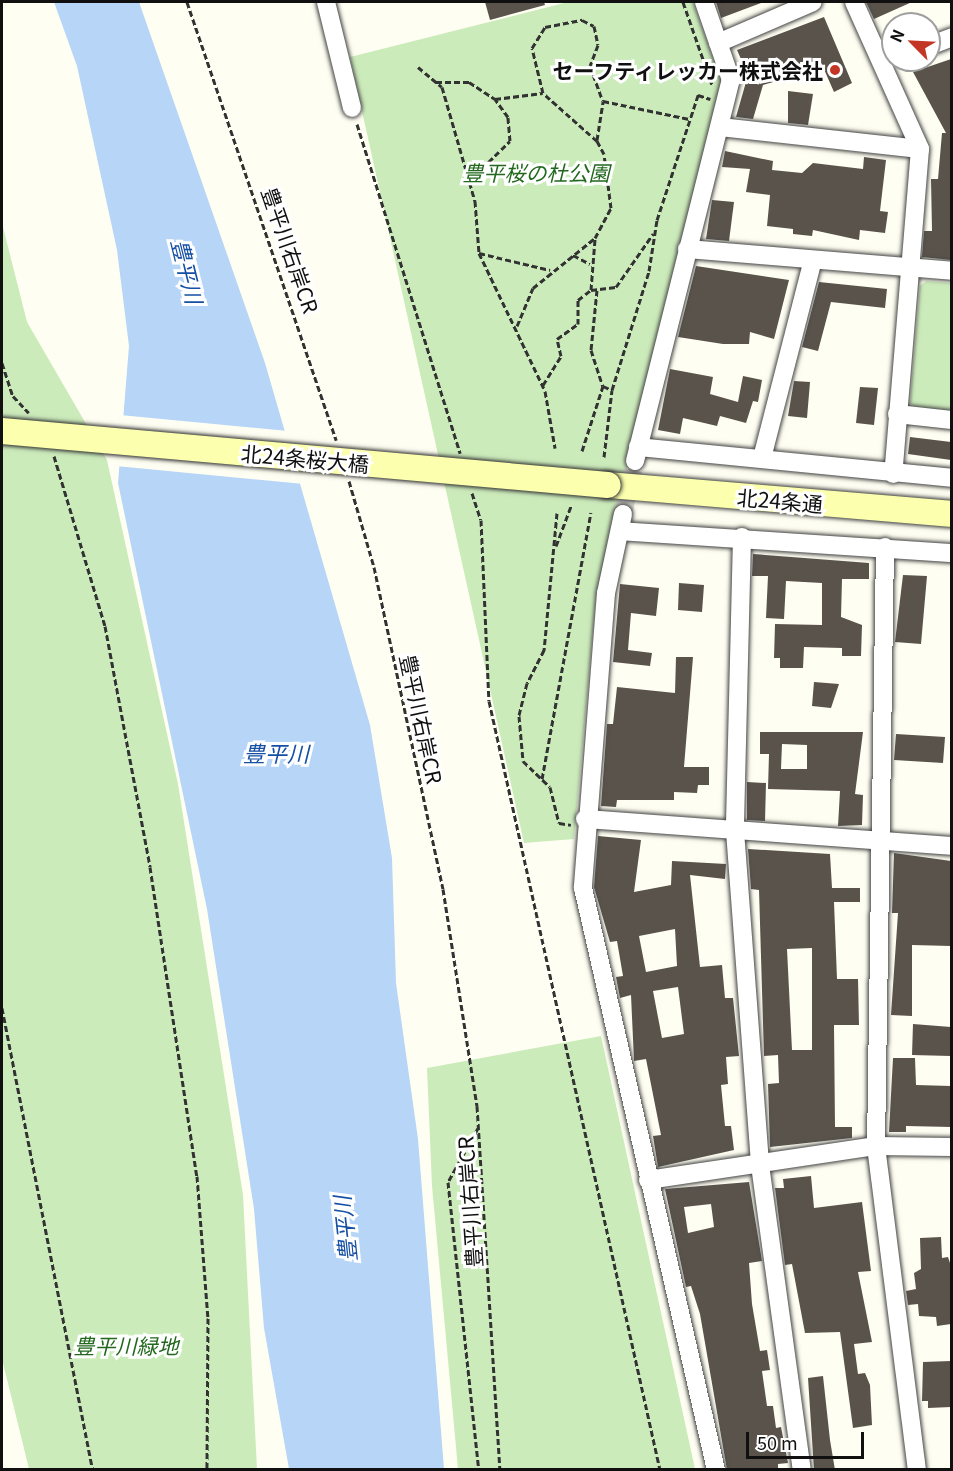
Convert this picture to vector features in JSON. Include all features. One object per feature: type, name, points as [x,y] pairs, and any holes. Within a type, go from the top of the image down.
[{"type":"street","points":[[326,2],[352,108]]},
{"type":"street","points":[[704,2],[731,80],[637,454],[762,458],[893,474],[951,478]]},
{"type":"street","points":[[718,43],[813,2]]},
{"type":"street","points":[[854,2],[881,48]]},
{"type":"street","points":[[893,72],[920,149],[893,474]]},
{"type":"street","points":[[720,127],[920,149]]},
{"type":"street","points":[[687,249],[951,271]]},
{"type":"street","points":[[762,458],[813,260]]},
{"type":"street","points":[[897,414],[951,420]]},
{"type":"street","name":"北24条桜大橋","points":[[2,431],[608,485]]},
{"type":"street","name":"北24条通","points":[[608,485],[951,514]]},
{"type":"street","points":[[717,1470],[648,1180],[583,888],[585,823],[606,593],[622,523],[742,537],[951,553]]},
{"type":"street","points":[[742,537],[735,831],[760,1165],[802,1470]]},
{"type":"street","points":[[885,547],[877,841],[876,1146],[917,1470]]},
{"type":"street","points":[[585,823],[951,846]]},
{"type":"street","points":[[648,1180],[876,1146],[951,1147]]},
{"type":"path","name":"豊平川右岸CR","points":[[187,2],[340,453]]},
{"type":"path","points":[[604,457],[612,390],[655,232],[698,95],[709,101],[714,90],[683,2]]},
{"type":"path","points":[[591,290],[590,264],[595,238],[612,208],[604,154],[597,141],[543,93],[532,48],[545,27],[582,21],[594,26],[598,45],[590,66],[603,101],[597,141]]},
{"type":"path","points":[[418,67],[442,87],[469,181],[479,253],[517,327],[543,385],[555,448]]},
{"type":"path","points":[[436,82],[469,82],[495,99],[508,117],[510,141],[469,181]]},
{"type":"path","points":[[495,99],[543,93]]},
{"type":"path","points":[[603,101],[689,119]]},
{"type":"path","points":[[352,108],[463,465]]},
{"type":"path","points":[[543,385],[561,356],[558,339],[578,324],[578,300],[591,290],[616,287],[655,232]]},
{"type":"path","points":[[517,327],[533,288],[550,270],[595,238]]},
{"type":"path","points":[[479,253],[550,270]]},
{"type":"path","points":[[573,255],[590,264]]},
{"type":"path","points":[[582,451],[603,386],[591,350],[597,290]]},
{"type":"path","points":[[2,363],[13,396],[33,417]]},
{"type":"path","points":[[603,386],[612,390]]},
{"type":"path","points":[[51,443],[105,626],[150,867],[197,1176],[208,1318],[207,1470]]},
{"type":"path","name":"豊平川右岸CR","points":[[347,476],[374,567],[443,889],[479,1126],[500,1470]]},
{"type":"path","points":[[470,487],[481,520],[489,700],[660,1470]]},
{"type":"path","points":[[554,552],[571,506]]},
{"type":"path","points":[[542,779],[591,512]]},
{"type":"path","points":[[557,513],[543,650],[527,683],[519,716],[523,761],[550,787],[559,823],[585,823]]},
{"type":"path","points":[[2,1008],[93,1470]]},
{"type":"path","points":[[479,1126],[448,1182],[479,1470]]},
{"type":"green space","name":"豊平桜の杜公園","points":[[568,2],[693,2],[721,81],[596,596],[574,839],[524,843],[350,57]]},
{"type":"green space","name":"豊平川緑地","points":[[2,223],[27,322],[107,460],[178,784],[243,1195],[257,1469],[29,1469],[2,1359]]},
{"type":"green space","points":[[926,281],[951,283],[951,411],[915,408],[910,402],[920,286]]},
{"type":"green space","points":[[601,1036],[695,1469],[458,1469],[432,1186],[427,1068]]},
{"type":"water","name":"豊平川","points":[[54,2],[139,2],[265,363],[370,725],[392,858],[396,983],[418,1139],[444,1469],[289,1469],[264,1328],[254,1209],[207,909],[118,483],[129,346],[117,250],[77,66]]},
{"type":"pier","points":[[120,415],[288,431],[304,484],[116,466]]},
{"type":"building","points":[[485,2],[544,2],[545,5],[490,20]]},
{"type":"building","points":[[716,2],[761,2],[761,3],[721,18]]},
{"type":"building","points":[[866,2],[912,2],[890,12],[881,12],[881,16],[874,19]]},
{"type":"building","points":[[824,17],[852,83],[834,92],[819,58],[817,69],[763,85],[753,119],[736,117],[748,75],[737,50]]},
{"type":"building","points":[[951,59],[951,260],[922,257],[924,231],[932,231],[931,179],[938,179],[942,133],[946,133],[913,72],[941,72],[941,62]]},
{"type":"building","points":[[788,91],[813,94],[808,125],[788,123]]},
{"type":"building","points":[[725,151],[773,161],[772,170],[802,173],[813,163],[863,169],[864,157],[886,160],[880,211],[888,212],[885,233],[860,230],[859,240],[813,230],[812,236],[793,234],[793,229],[767,226],[770,195],[746,192],[750,169],[722,167]]},
{"type":"building","points":[[712,200],[734,202],[729,241],[706,239]]},
{"type":"building","points":[[696,266],[789,280],[774,339],[750,332],[749,344],[723,344],[678,337]]},
{"type":"building","points":[[819,282],[887,289],[885,308],[831,302],[818,351],[802,347]]},
{"type":"building","points":[[670,369],[713,377],[710,394],[738,402],[743,376],[762,380],[758,402],[753,401],[746,423],[720,416],[717,426],[683,418],[680,434],[658,430]]},
{"type":"building","points":[[794,381],[810,382],[807,418],[788,416]]},
{"type":"building","points":[[860,387],[878,388],[874,425],[856,423]]},
{"type":"building","points":[[910,437],[951,442],[951,460],[908,454]]},
{"type":"building","points":[[753,554],[869,563],[869,579],[842,579],[841,617],[862,625],[861,656],[842,656],[842,648],[804,647],[803,668],[780,668],[780,658],[774,658],[775,624],[822,625],[822,583],[786,581],[784,619],[766,618],[768,576],[752,576]]},
{"type":"building","points":[[903,575],[927,576],[921,644],[895,642]]},
{"type":"building","points":[[679,583],[704,585],[702,612],[678,610]]},
{"type":"building","points":[[620,584],[659,588],[656,616],[631,613],[628,650],[652,653],[650,666],[613,662]]},
{"type":"building","points":[[676,657],[693,657],[684,767],[709,767],[709,785],[698,785],[697,793],[674,792],[674,800],[617,800],[616,807],[601,806],[607,724],[613,724],[617,687],[675,693]]},
{"type":"building","points":[[814,682],[839,684],[831,708],[812,706]]},
{"type":"building","points":[[760,732],[863,732],[855,794],[863,795],[862,825],[838,826],[840,791],[768,789],[769,754],[760,754]],"holes":[[[782,744],[807,745],[807,769],[781,769]]]},
{"type":"building","points":[[896,734],[945,737],[943,763],[894,760]]},
{"type":"building","points":[[747,782],[766,783],[765,821],[747,820]]},
{"type":"building","points":[[598,836],[641,840],[634,892],[671,885],[672,861],[726,864],[725,879],[690,875],[700,967],[722,965],[725,998],[733,998],[739,1056],[726,1057],[728,1084],[721,1085],[725,1126],[731,1126],[734,1150],[658,1167],[653,1136],[661,1135],[646,1059],[634,1061],[631,995],[620,998],[616,977],[623,976],[617,941],[610,942],[594,887]],"holes":[[[675,929],[677,966],[646,972],[639,936]],[[678,987],[684,1034],[662,1038],[653,991]]]},
{"type":"building","points":[[748,849],[830,854],[832,888],[860,888],[860,902],[834,902],[837,979],[858,979],[859,1025],[834,1025],[835,1127],[852,1127],[852,1138],[770,1147],[768,1084],[779,1083],[778,1055],[764,1056],[759,890],[751,889]],"holes":[[[812,948],[812,1050],[792,1050],[787,949]]]},
{"type":"building","points":[[894,853],[951,861],[951,946],[912,945],[912,1016],[891,1015],[898,913],[892,913]]},
{"type":"building","points":[[913,1024],[951,1027],[951,1056],[912,1055]]},
{"type":"building","points":[[893,1058],[915,1058],[916,1085],[951,1086],[951,1127],[906,1126],[906,1132],[889,1132]]},
{"type":"building","points":[[811,1176],[814,1208],[862,1202],[871,1271],[858,1272],[872,1342],[854,1344],[858,1374],[865,1373],[870,1385],[872,1425],[853,1428],[840,1332],[805,1333],[792,1264],[785,1265],[775,1188],[784,1188],[783,1179]]},
{"type":"building","points":[[749,1182],[762,1261],[749,1263],[752,1304],[760,1351],[767,1350],[770,1370],[762,1371],[767,1406],[773,1406],[776,1428],[781,1427],[788,1463],[778,1464],[778,1470],[727,1470],[700,1314],[691,1286],[686,1287],[665,1189]],"holes":[[[711,1204],[714,1227],[688,1233],[684,1207]]]},
{"type":"building","points":[[941,1237],[942,1258],[948,1257],[951,1266],[951,1324],[937,1326],[936,1317],[919,1316],[918,1304],[908,1305],[906,1291],[916,1289],[914,1273],[921,1269],[920,1238]]},
{"type":"building","points":[[951,1361],[951,1407],[928,1408],[928,1401],[922,1401],[923,1362]]},
{"type":"building","points":[[823,1376],[835,1470],[814,1470],[808,1378]]},
{"type":"tunnel","points":[[623,514],[635,461]]},
{"type":"place","name":"セーフティレッカー株式会社","points":[[835,70]]}]
